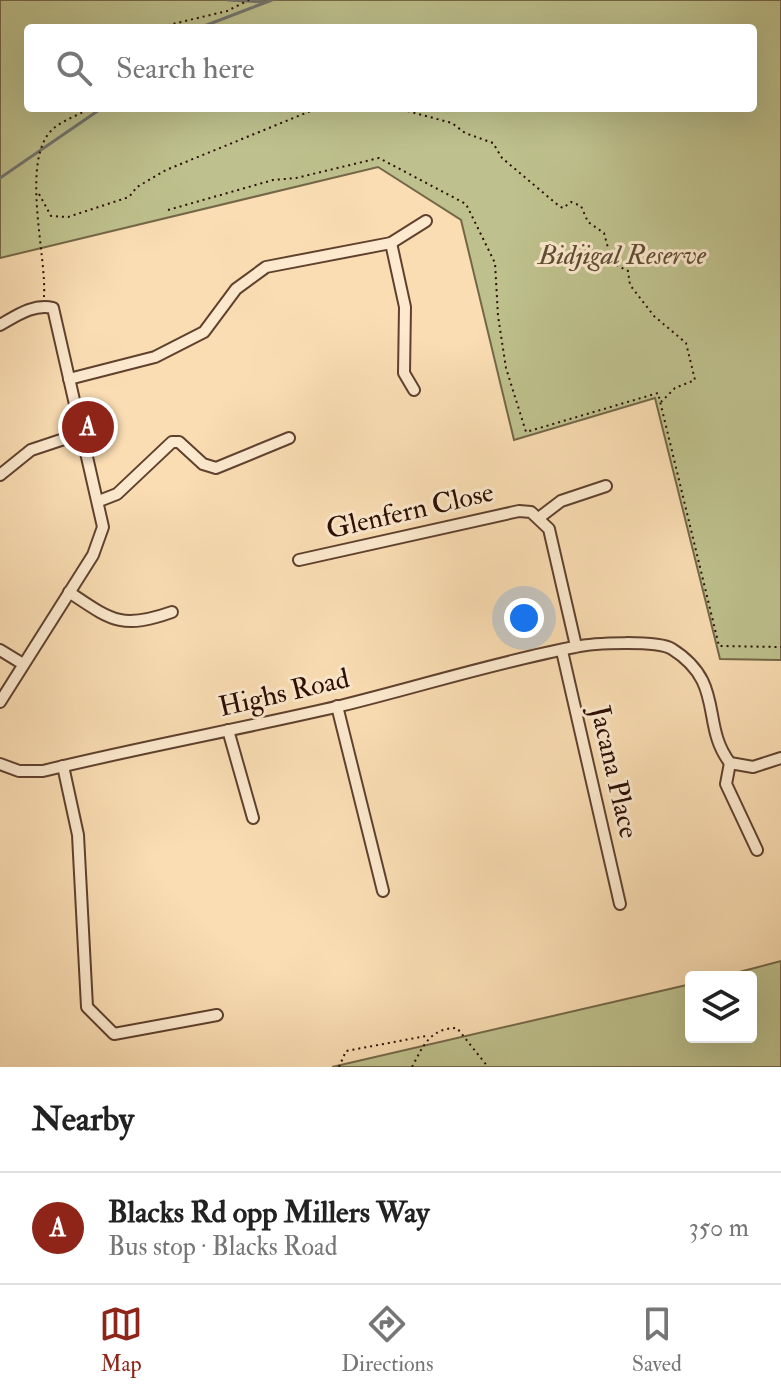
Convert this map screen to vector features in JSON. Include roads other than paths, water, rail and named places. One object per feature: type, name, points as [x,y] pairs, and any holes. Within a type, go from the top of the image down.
[{"type":"street","points":[[69,379],[155,357],[204,332],[236,289],[266,267],[391,243],[426,221]]},
{"type":"street","points":[[391,243],[405,307],[404,373],[414,390]]},
{"type":"street","points":[[0,325],[48,307],[99,501],[101,538],[0,702]]},
{"type":"street","points":[[0,475],[31,450],[82,433]]},
{"type":"street","points":[[99,501],[117,494],[172,442],[179,442],[203,464],[216,468],[289,438]]},
{"type":"street","points":[[606,486],[561,501],[540,517],[549,529],[576,646],[669,647],[691,664],[706,683],[722,753],[730,763],[753,767],[781,758]]},
{"type":"street","name":"Glenfern Close","points":[[299,560],[519,511],[540,517]]},
{"type":"street","points":[[69,592],[114,621],[124,623],[172,612]]},
{"type":"street","name":"Highs Road","points":[[0,764],[31,772],[63,766],[337,706],[576,646]]},
{"type":"street","points":[[0,650],[23,664]]},
{"type":"street","name":"Jacana Place","points":[[562,651],[620,904]]},
{"type":"street","points":[[337,706],[383,891]]},
{"type":"street","points":[[228,730],[253,818]]},
{"type":"street","points":[[730,763],[726,784],[757,850]]},
{"type":"street","points":[[63,766],[78,835],[87,1007],[114,1034],[217,1015]]},
{"type":"waterway","points":[[228,0],[264,2]]},
{"type":"waterway","points":[[209,24],[272,0]]},
{"type":"waterway","points":[[0,178],[96,112]]},
{"type":"place","name":"Blacks Rd opp Millers Way","points":[[88,427]]},
{"type":"park label","name":"Bidjigal Reserve","points":[[622,255]]}]
